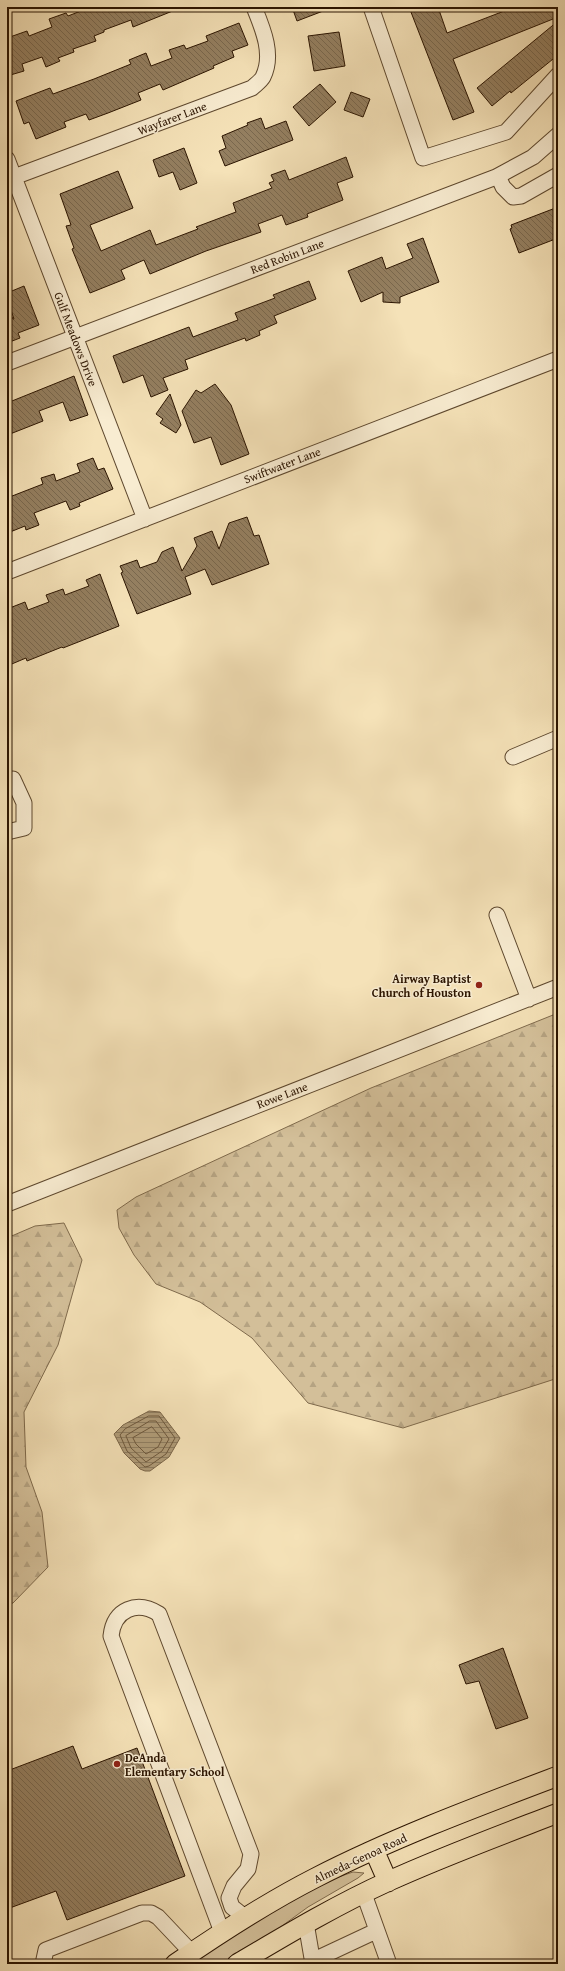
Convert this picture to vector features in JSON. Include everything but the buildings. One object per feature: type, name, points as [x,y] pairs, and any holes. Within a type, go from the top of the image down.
[{"type":"main road","name":"Almeda-Genoa Road","points":[[175,1964],[222,1932],[314,1879],[441,1820],[558,1776]]},
{"type":"main road","points":[[237,1964],[306,1923],[388,1882],[436,1860],[558,1813]]},
{"type":"main road","points":[[374,1850],[388,1882]]},
{"type":"street","points":[[371,7],[423,158],[506,132],[558,75]]},
{"type":"street","name":"Wayfarer Lane","points":[[14,177],[252,88],[263,78],[269,56],[255,10]]},
{"type":"street","name":"Red Robin Lane","points":[[7,363],[498,176],[533,157],[557,139]]},
{"type":"street","name":"Gulf Meadows Drive","points":[[7,159],[145,518]]},
{"type":"street","points":[[498,176],[503,187],[513,197],[521,196],[558,175]]},
{"type":"street","name":"Swiftwater Lane","points":[[7,572],[558,359]]},
{"type":"street","points":[[513,757],[558,738]]},
{"type":"street","points":[[7,832],[24,828],[24,803],[13,779]]},
{"type":"street","points":[[496,915],[529,999]]},
{"type":"street","name":"Rowe Lane","points":[[7,1204],[558,987]]},
{"type":"street","points":[[222,1932],[111,1636],[112,1628],[120,1614],[134,1607],[150,1608],[159,1614],[251,1854],[248,1869],[234,1886],[229,1898],[232,1907],[246,1918]]},
{"type":"street","points":[[364,1894],[388,1964]]},
{"type":"street","points":[[44,1964],[46,1950],[142,1913],[151,1913],[158,1917],[192,1953]]},
{"type":"street","points":[[306,1923],[312,1962],[376,1931]]},
{"type":"green space","points":[[558,1013],[558,1378],[403,1428],[308,1403],[252,1338],[200,1302],[156,1284],[134,1255],[119,1228],[117,1210],[136,1197],[371,1088]]},
{"type":"green space","points":[[64,1223],[82,1260],[58,1345],[24,1412],[26,1467],[42,1512],[48,1567],[13,1603],[7,1605],[7,1238],[35,1226]]},
{"type":"green space","points":[[353,1872],[364,1873],[308,1907],[271,1934],[223,1964],[189,1964],[248,1925],[289,1901],[331,1880]]},
{"type":"water","points":[[149,1411],[160,1412],[180,1438],[169,1457],[150,1471],[145,1471],[140,1469],[124,1453],[114,1434],[123,1425]]},
{"type":"place","name":"Airway Baptist Church of Houston","points":[[479,985]]},
{"type":"place","name":"DeAnda Elementary School","points":[[117,1764]]}]
